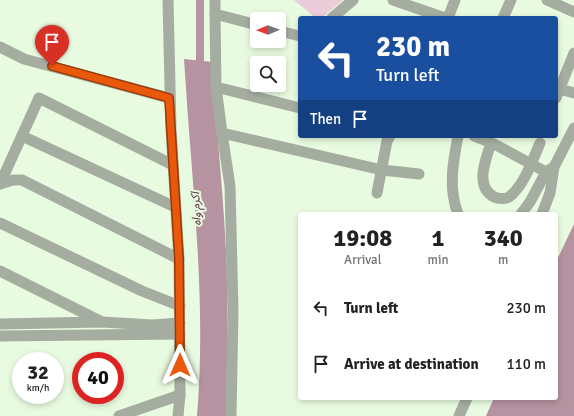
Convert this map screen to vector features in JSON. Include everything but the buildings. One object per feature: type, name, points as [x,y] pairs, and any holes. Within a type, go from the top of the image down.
[{"type":"street","points":[[168,0],[169,98],[179,259],[180,395],[178,416]]},
{"type":"street","points":[[215,0],[216,87],[230,186],[233,311],[231,416]]},
{"type":"street","points":[[334,16],[353,0]]},
{"type":"street","points":[[393,0],[439,16]]},
{"type":"street","points":[[449,16],[455,0]]},
{"type":"street","points":[[504,16],[511,0]]},
{"type":"street","points":[[547,0],[574,12]]},
{"type":"street","points":[[215,14],[250,23]]},
{"type":"street","points":[[286,33],[298,36]]},
{"type":"street","points":[[0,47],[24,59],[169,98]]},
{"type":"street","points":[[558,90],[574,53]]},
{"type":"street","points":[[216,87],[298,108]]},
{"type":"street","points":[[558,92],[574,93]]},
{"type":"street","points":[[0,184],[38,100],[41,99],[173,165]]},
{"type":"street","points":[[522,212],[574,128]]},
{"type":"street","points":[[222,133],[382,170],[419,174]]},
{"type":"street","points":[[22,136],[175,207]]},
{"type":"street","points":[[377,193],[389,138]]},
{"type":"street","points":[[457,212],[454,204],[452,168],[458,138]]},
{"type":"street","points":[[479,138],[531,163],[550,169]]},
{"type":"street","points":[[491,143],[484,163],[483,180],[486,190],[496,198],[509,197],[524,180],[540,143]]},
{"type":"street","points":[[543,212],[550,193],[550,169]]},
{"type":"street","points":[[0,184],[13,180],[22,180],[179,259]]},
{"type":"street","points":[[0,223],[135,288],[180,306]]},
{"type":"street","points":[[0,270],[102,322]]},
{"type":"street","points":[[2,323],[102,322],[152,325],[180,329]]},
{"type":"street","points":[[0,336],[180,329]]},
{"type":"street","points":[[119,416],[180,395]]},
{"type":"street","points":[[458,416],[466,400]]},
{"type":"shaded area","points":[[294,0],[343,0],[324,16],[314,16]]},
{"type":"water","points":[[184,59],[213,62],[224,213],[227,280],[226,416],[197,416],[200,371],[199,282]]},
{"type":"water","points":[[574,224],[574,416],[486,416],[493,400],[558,400],[558,258]]},
{"type":"waterway","name":"اکرم واہ","points":[[200,0],[200,70]]},
{"type":"route","points":[[52,66],[169,98],[179,259],[180,365]]}]
